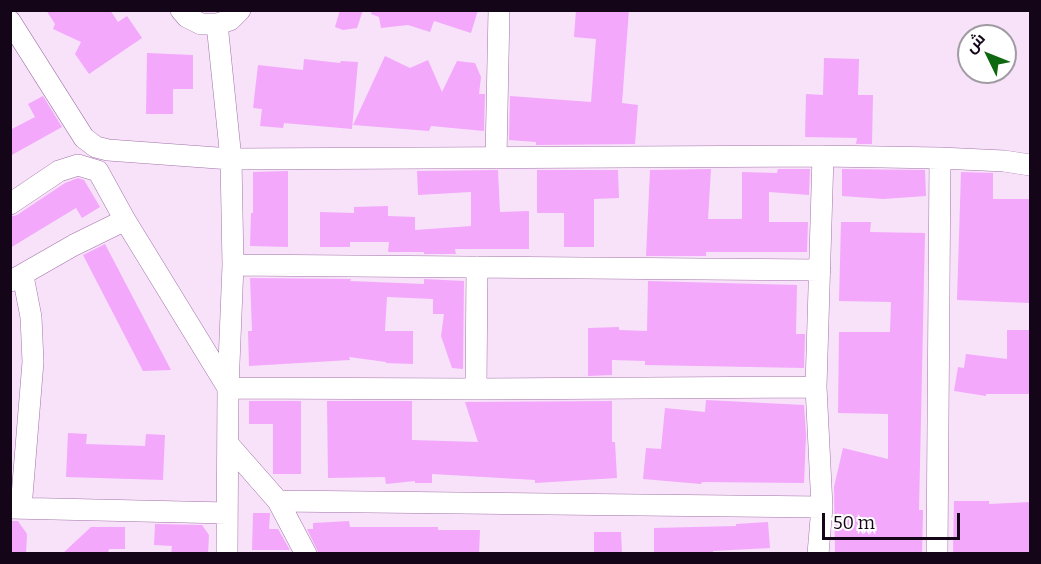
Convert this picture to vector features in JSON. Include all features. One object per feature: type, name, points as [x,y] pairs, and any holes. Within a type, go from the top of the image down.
[{"type":"street","points":[[181,10],[187,17],[201,24],[217,24],[230,20],[240,10]]},
{"type":"street","points":[[496,158],[499,10]]},
{"type":"street","points":[[10,21],[84,138],[96,147],[108,150],[231,159],[823,156],[940,158],[1004,161],[1030,165]]},
{"type":"street","points":[[217,24],[231,159],[233,265],[228,388],[227,554]]},
{"type":"street","points":[[818,554],[822,507],[816,387],[823,156]]},
{"type":"street","points":[[937,554],[940,158]]},
{"type":"street","points":[[10,204],[59,171],[78,165],[98,171],[124,220],[228,388]]},
{"type":"street","points":[[124,220],[74,245],[17,278],[31,317],[33,362],[26,469],[16,508],[227,513]]},
{"type":"street","points":[[233,265],[820,270]]},
{"type":"street","points":[[476,389],[477,267]]},
{"type":"street","points":[[228,388],[816,387]]},
{"type":"street","points":[[228,444],[278,501],[306,554]]},
{"type":"street","points":[[278,501],[822,507]]},
{"type":"building","points":[[46,10],[110,10],[118,22],[127,16],[142,38],[89,74],[75,54],[81,42],[53,29],[55,24]]},
{"type":"building","points":[[340,10],[363,10],[357,28],[343,30],[335,27]]},
{"type":"building","points":[[372,10],[478,10],[471,33],[434,21],[430,32],[408,25],[381,28],[379,17],[371,14]]},
{"type":"building","points":[[576,10],[629,10],[622,103],[638,105],[635,144],[536,145],[536,142],[509,140],[510,96],[591,102],[596,39],[574,37]]},
{"type":"building","points":[[147,53],[193,55],[193,89],[173,89],[173,114],[146,114]]},
{"type":"building","points":[[385,56],[410,68],[428,60],[442,92],[457,61],[475,63],[481,77],[479,94],[485,94],[484,131],[431,126],[429,131],[353,125]]},
{"type":"building","points":[[824,58],[859,59],[858,95],[873,95],[872,144],[856,144],[857,138],[805,137],[806,94],[823,95]]},
{"type":"building","points":[[304,59],[340,63],[341,61],[358,62],[352,129],[284,123],[283,128],[260,126],[262,109],[253,108],[258,65],[303,70]]},
{"type":"building","points":[[43,96],[62,127],[10,156],[10,130],[35,117],[28,104]]},
{"type":"building","points":[[711,169],[708,219],[742,219],[742,172],[777,173],[778,169],[810,169],[809,195],[769,192],[769,222],[808,222],[807,252],[706,252],[706,256],[646,256],[650,170]]},
{"type":"building","points":[[842,169],[925,170],[926,196],[883,199],[842,196]]},
{"type":"building","points":[[498,170],[500,212],[529,211],[529,249],[455,249],[456,254],[424,254],[424,252],[388,252],[389,242],[350,242],[350,247],[320,247],[320,212],[354,213],[354,207],[388,206],[388,216],[415,217],[415,230],[471,226],[471,192],[418,195],[417,171]]},
{"type":"building","points":[[537,170],[618,170],[619,198],[594,199],[594,247],[564,247],[564,213],[537,213]]},
{"type":"building","points":[[288,171],[288,247],[250,246],[253,172]]},
{"type":"building","points":[[961,172],[993,173],[993,199],[1030,199],[1030,303],[957,300]]},
{"type":"building","points":[[78,178],[84,180],[100,207],[82,218],[76,208],[10,248],[10,217],[17,215],[65,183]]},
{"type":"building","points":[[841,222],[871,222],[870,232],[925,233],[919,510],[923,510],[922,554],[835,554],[834,487],[843,448],[888,459],[888,414],[838,413],[839,332],[890,332],[891,302],[839,301]]},
{"type":"building","points":[[105,244],[171,370],[143,371],[83,255]]},
{"type":"building","points":[[250,278],[351,279],[350,281],[424,284],[424,279],[464,281],[463,369],[452,368],[441,336],[444,314],[433,314],[433,299],[387,297],[385,331],[413,331],[413,364],[386,363],[349,357],[350,360],[249,366],[248,331],[252,331]]},
{"type":"building","points":[[648,281],[797,285],[796,334],[805,334],[804,368],[645,365],[645,361],[612,360],[612,375],[588,376],[588,328],[619,327],[619,330],[647,331]]},
{"type":"building","points":[[1007,330],[1030,330],[1030,394],[986,394],[986,396],[954,391],[958,367],[964,368],[966,354],[1007,359]]},
{"type":"building","points":[[706,400],[804,405],[806,435],[804,483],[702,482],[701,484],[643,479],[646,448],[661,449],[665,408],[705,412]]},
{"type":"building","points":[[249,401],[301,401],[301,474],[273,474],[273,424],[249,424]]},
{"type":"building","points":[[327,401],[412,401],[412,440],[478,442],[465,402],[612,401],[612,442],[615,442],[617,478],[535,483],[535,480],[432,474],[432,483],[415,483],[415,481],[386,484],[385,477],[328,478]]},
{"type":"building","points":[[68,433],[87,434],[86,444],[145,446],[146,434],[165,435],[163,480],[66,477]]},
{"type":"building","points":[[954,501],[989,501],[989,504],[1030,502],[1030,554],[953,554]]},
{"type":"building","points":[[253,513],[270,513],[269,529],[278,529],[290,550],[252,550]]},
{"type":"building","points":[[10,521],[18,521],[27,534],[26,554],[10,554]]},
{"type":"building","points":[[349,521],[350,527],[438,527],[438,530],[480,530],[479,554],[319,554],[307,529],[313,529],[313,523]]},
{"type":"building","points":[[768,522],[770,548],[713,551],[713,554],[654,554],[654,528],[736,526],[736,524]]},
{"type":"building","points":[[155,524],[202,525],[209,535],[208,554],[171,554],[172,546],[154,545]]},
{"type":"building","points":[[91,527],[125,527],[125,549],[109,549],[108,554],[62,554]]},
{"type":"building","points":[[594,532],[621,532],[622,554],[594,554]]}]
